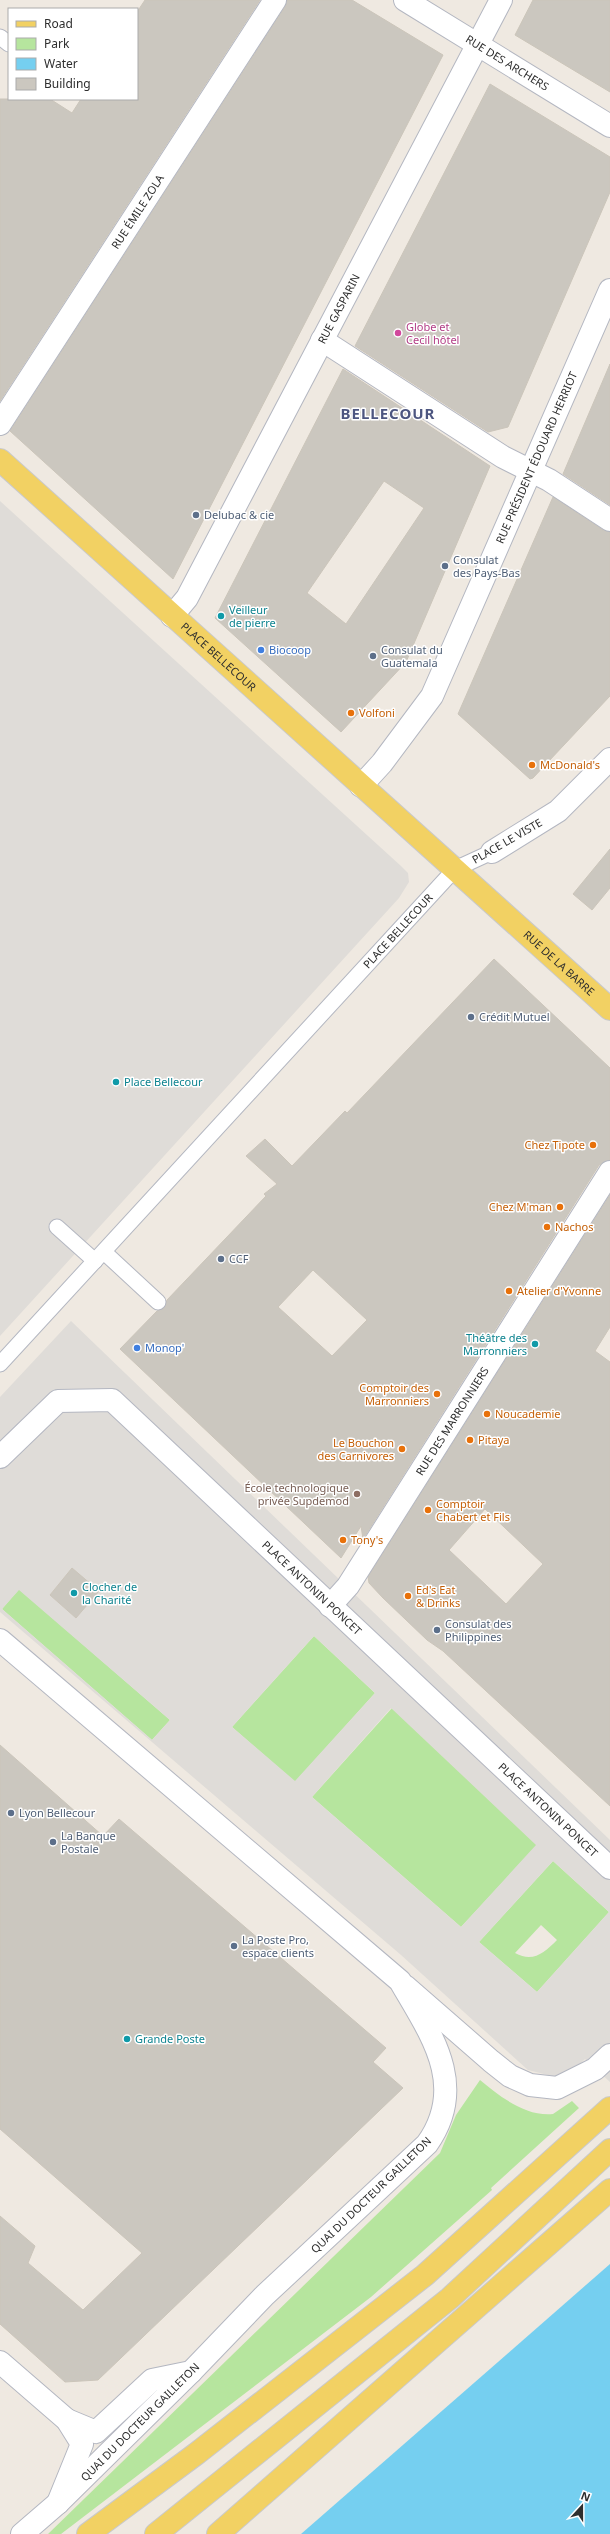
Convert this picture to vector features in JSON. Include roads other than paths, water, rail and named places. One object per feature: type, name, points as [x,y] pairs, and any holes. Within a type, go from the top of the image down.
[{"type":"main road","name":"PLACE BELLECOUR","points":[[0,460],[361,786],[510,916]]},
{"type":"main road","name":"RUE DE LA BARRE","points":[[510,916],[610,1009]]},
{"type":"main road","points":[[88,2534],[196,2454],[425,2275],[610,2108]]},
{"type":"main road","points":[[156,2534],[450,2298],[610,2150]]},
{"type":"main road","points":[[218,2534],[610,2190]]},
{"type":"street","name":"RUE ÉMILE ZOLA","points":[[0,424],[275,0]]},
{"type":"street","name":"RUE DES ARCHERS","points":[[405,0],[610,126]]},
{"type":"street","name":"RUE GASPARIN","points":[[172,616],[187,598],[501,0]]},
{"type":"street","name":"RUE PRÉSIDENT ÉDOUARD HERRIOT","points":[[361,786],[382,763],[432,696],[532,472],[610,290]]},
{"type":"street","points":[[322,340],[503,457],[532,472],[610,520]]},
{"type":"street","name":"PLACE LE VISTE","points":[[492,852],[558,811],[610,759]]},
{"type":"street","name":"RUE DES MARRONNIERS","points":[[330,1606],[348,1586],[610,1172]]},
{"type":"street","name":"PLACE ANTONIN PONCET","points":[[0,1457],[58,1402],[112,1400],[610,1868]]},
{"type":"street","points":[[0,1640],[510,2076],[530,2085],[557,2088],[595,2069],[610,2055]]},
{"type":"street","name":"QUAI DU DOCTEUR GAILLETON","points":[[22,2534],[58,2503],[191,2372],[265,2295],[427,2144],[437,2130],[444,2103],[444,2073],[435,2042],[400,1981]]},
{"type":"street","points":[[0,2362],[67,2420],[82,2444],[58,2503]]},
{"type":"street","points":[[67,2420],[96,2432],[152,2380],[191,2372]]},
{"type":"lane","points":[[0,37],[8,43]]},
{"type":"lane","name":"PLACE LE VISTE","points":[[455,869],[492,852]]},
{"type":"lane","name":"PLACE BELLECOUR","points":[[0,1364],[455,869]]},
{"type":"lane","points":[[57,1226],[99,1256],[158,1302]]},
{"type":"water","points":[[610,2264],[610,2534],[301,2534]]},
{"type":"place","name":"Globe et Cecil hôtel","points":[[398,333]]},
{"type":"place","name":"Delubac & cie","points":[[196,515]]},
{"type":"place","name":"Consulat des Pays-Bas","points":[[445,566]]},
{"type":"place","name":"Veilleur de pierre","points":[[221,616]]},
{"type":"place","name":"Biocoop","points":[[261,650]]},
{"type":"place","name":"Consulat du Guatemala","points":[[373,656]]},
{"type":"place","name":"Volfoni","points":[[351,713]]},
{"type":"place","name":"McDonald's","points":[[532,765]]},
{"type":"place","name":"Crédit Mutuel","points":[[471,1017]]},
{"type":"place","name":"Place Bellecour","points":[[116,1082]]},
{"type":"place","name":"Chez Tipote","points":[[593,1145]]},
{"type":"place","name":"Chez M'man","points":[[560,1207]]},
{"type":"place","name":"Nachos","points":[[547,1227]]},
{"type":"place","name":"CCF","points":[[221,1259]]},
{"type":"place","name":"Atelier d'Yvonne","points":[[509,1291]]},
{"type":"place","name":"Théâtre des Marronniers","points":[[535,1344]]},
{"type":"place","name":"Monop'","points":[[137,1348]]},
{"type":"place","name":"Comptoir des Marronniers","points":[[437,1394]]},
{"type":"place","name":"Noucademie","points":[[487,1414]]},
{"type":"place","name":"Pitaya","points":[[470,1440]]},
{"type":"place","name":"Le Bouchon des Carnivores","points":[[402,1449]]},
{"type":"place","name":"École technologique privée Supdemod","points":[[357,1494]]},
{"type":"place","name":"Comptoir Chabert et Fils","points":[[428,1510]]},
{"type":"place","name":"Tony's","points":[[343,1540]]},
{"type":"place","name":"Clocher de la Charité","points":[[74,1593]]},
{"type":"place","name":"Ed's Eat & Drinks","points":[[408,1596]]},
{"type":"place","name":"Consulat des Philippines","points":[[437,1630]]},
{"type":"place","name":"Lyon Bellecour","points":[[11,1813]]},
{"type":"place","name":"La Banque Postale","points":[[53,1842]]},
{"type":"place","name":"La Poste Pro, espace clients","points":[[234,1946]]},
{"type":"place","name":"Grande Poste","points":[[127,2039]]},
{"type":"district","name":"BELLECOUR","points":[[388,414]]}]
